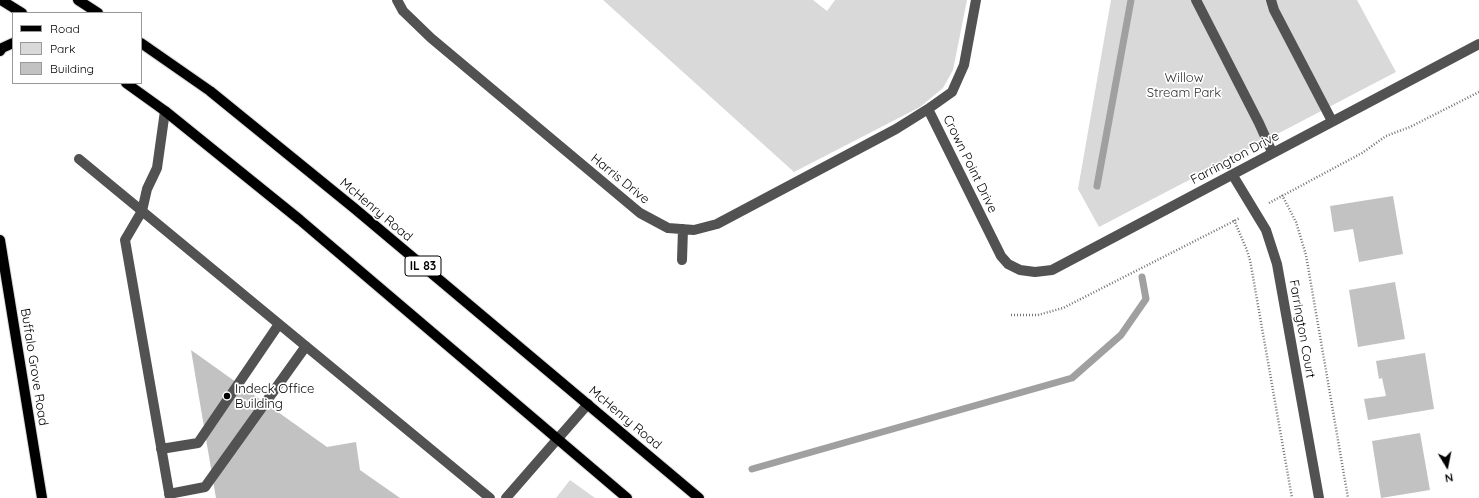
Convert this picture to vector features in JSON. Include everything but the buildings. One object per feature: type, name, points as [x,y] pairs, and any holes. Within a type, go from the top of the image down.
[{"type":"main road","points":[[1,0],[20,12]]},
{"type":"main road","points":[[78,0],[96,12]]},
{"type":"main road","points":[[0,51],[2,48],[12,43]]},
{"type":"main road","name":"McHenry Road","points":[[142,44],[222,100],[354,208],[699,498]]},
{"type":"main road","points":[[127,84],[165,111],[300,220],[627,498]]},
{"type":"main road","name":"Buffalo Grove Road","points":[[0,240],[42,498]]},
{"type":"street","name":"Harris Drive","points":[[397,0],[403,11],[431,38],[640,213],[668,228],[694,230],[717,224],[896,129],[928,110]]},
{"type":"street","name":"Crown Point Drive","points":[[976,0],[964,65],[952,92],[928,110],[1002,256]]},
{"type":"street","points":[[1196,0],[1259,123],[1272,152]]},
{"type":"street","points":[[1272,0],[1274,10],[1332,121]]},
{"type":"street","name":"Farrington Drive","points":[[1002,256],[1008,264],[1020,270],[1035,272],[1052,270],[1272,152],[1479,44]]},
{"type":"street","points":[[165,111],[157,168],[147,189],[142,211],[125,240],[169,496],[205,487],[306,346]]},
{"type":"street","points":[[79,159],[490,498]]},
{"type":"street","name":"Farrington Court","points":[[1232,174],[1266,230],[1278,264],[1319,498]]},
{"type":"street","points":[[682,260],[683,229]]},
{"type":"street","points":[[161,449],[198,443],[278,324]]},
{"type":"street","points":[[506,498],[588,404]]},
{"type":"path","points":[[1011,315],[1038,315],[1063,308],[1234,220],[1255,212],[1282,195],[1362,153],[1386,136],[1410,127],[1479,92]]},
{"type":"path","points":[[1282,195],[1296,222],[1306,255],[1348,498]]},
{"type":"path","points":[[1234,220],[1250,260],[1292,498]]},
{"type":"green space","points":[[603,0],[813,0],[827,11],[835,0],[967,0],[953,70],[943,88],[920,107],[794,172]]},
{"type":"green space","name":"Willow Stream Park","points":[[1111,0],[1357,0],[1396,72],[1099,227],[1078,189]]},
{"type":"green space","points":[[570,480],[595,498],[556,498]]},
{"type":"waterway","points":[[1097,186],[1131,0]]},
{"type":"waterway","points":[[752,469],[1072,378],[1121,335],[1146,299],[1142,277]]},
{"type":"place","name":"Indeck Office Building","points":[[227,396]]}]
